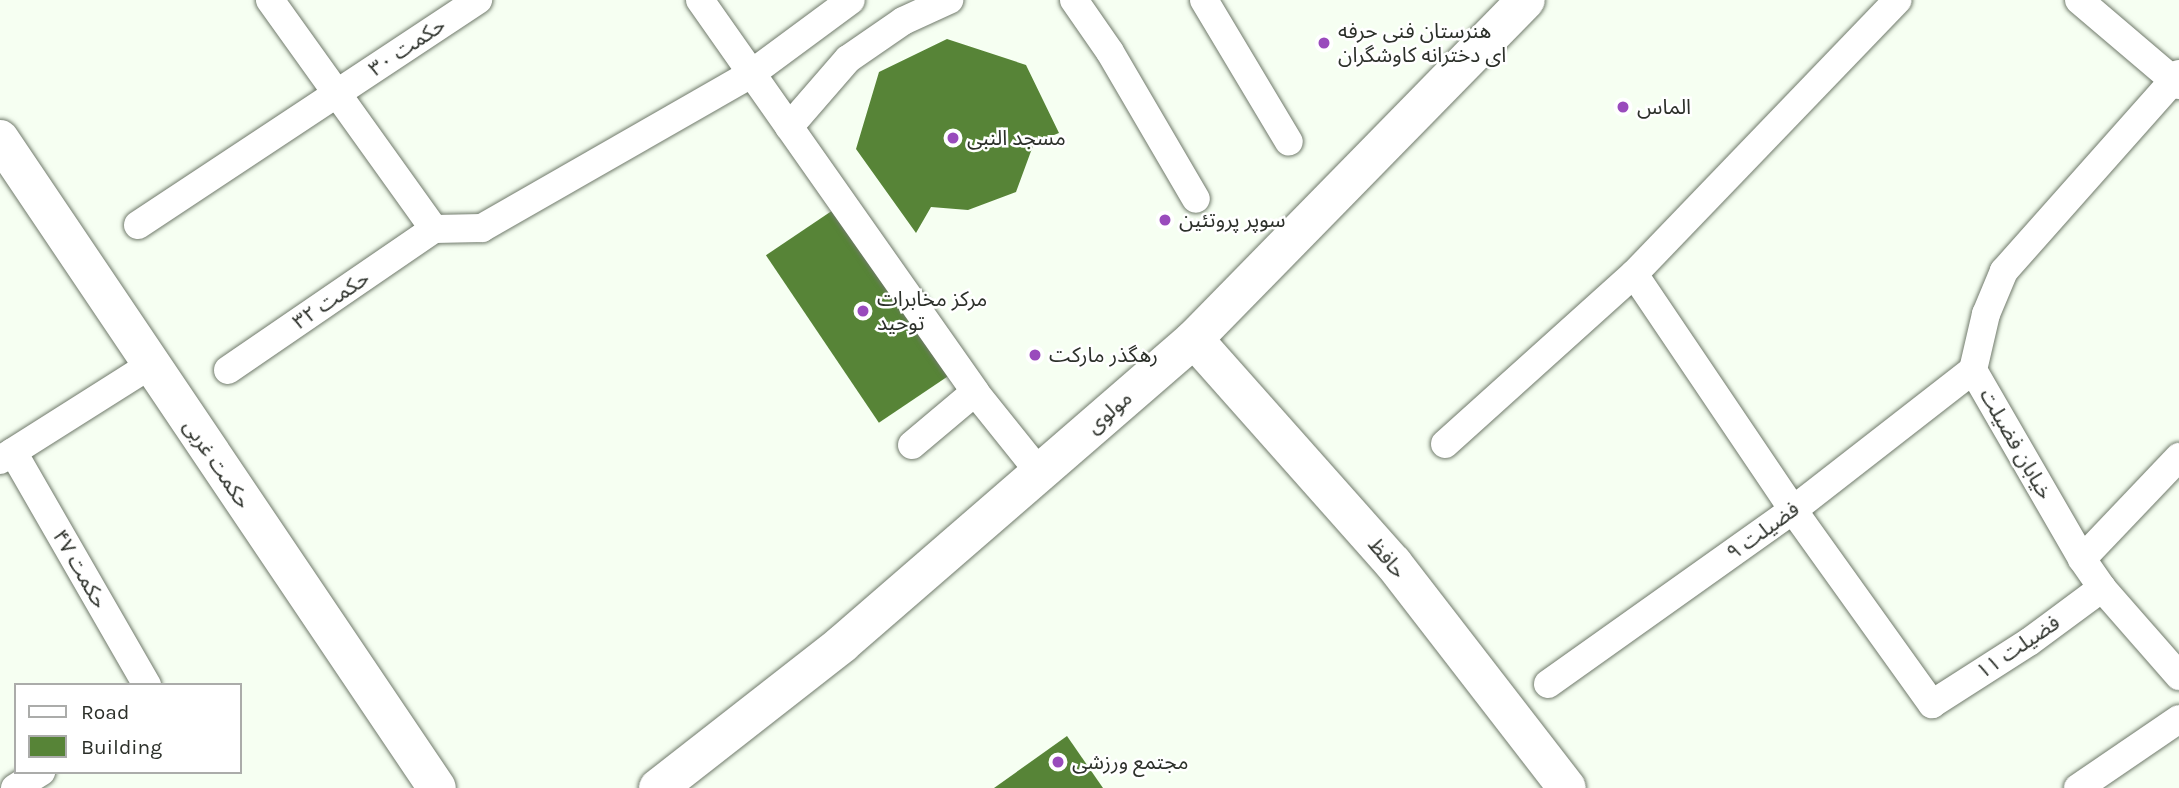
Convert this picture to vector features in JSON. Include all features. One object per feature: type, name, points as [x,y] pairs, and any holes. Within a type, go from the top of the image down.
[{"type":"main road","name":"مولوی","points":[[658,788],[842,644],[1194,339],[1526,0]]},
{"type":"main road","name":"حکمت غربی","points":[[0,139],[437,788]]},
{"type":"main road","name":"حافظ","points":[[1194,339],[1393,563],[1567,788]]},
{"type":"street","points":[[270,0],[434,229],[482,228],[751,74],[851,0]]},
{"type":"street","name":"حکمت ۳۰","points":[[138,225],[478,0]]},
{"type":"street","points":[[701,0],[975,393],[1039,472]]},
{"type":"street","points":[[789,127],[848,59],[902,21],[949,0]]},
{"type":"street","points":[[1074,0],[1110,52],[1196,199]]},
{"type":"street","points":[[1203,0],[1289,142]]},
{"type":"street","points":[[1445,444],[1634,274],[1898,0]]},
{"type":"street","points":[[2078,0],[2177,80]]},
{"type":"street","name":"خیابان فضیلت","points":[[2177,80],[2004,271],[1986,314],[1973,370],[2082,559],[2102,588],[2179,677]]},
{"type":"street","name":"حکمت ۳۲","points":[[229,370],[434,229]]},
{"type":"street","points":[[1634,274],[1793,510]]},
{"type":"street","name":"حکمت ۴۷","points":[[146,683],[6,456],[150,365]]},
{"type":"street","name":"فضیلت ۹","points":[[1548,684],[1793,510],[1973,370]]},
{"type":"street","points":[[912,445],[975,393]]},
{"type":"street","points":[[2082,559],[2179,457]]},
{"type":"street","name":"فضیلت ۱۱","points":[[1793,510],[1932,704],[2029,642],[2102,588]]},
{"type":"street","points":[[2078,788],[2179,719]]},
{"type":"street","points":[[15,788],[38,774]]},
{"type":"building","name":"مسجد النبی","points":[[947,39],[1026,65],[1059,133],[1034,143],[1016,192],[968,210],[931,207],[916,233],[856,149],[879,72]]},
{"type":"building","name":"مرکز مخابرات توحید","points":[[848,200],[961,367],[879,423],[766,255]]},
{"type":"building","name":"مجتمع ورزشی","points":[[1067,736],[1103,788],[994,788]]},
{"type":"place","name":"هنرستان فنی حرفه ای دخترانه کاوشگران","points":[[1324,43]]},
{"type":"place","name":"الماس","points":[[1623,107]]},
{"type":"place","name":"مسجد النبی","points":[[953,138]]},
{"type":"place","name":"سوپر پروتئین","points":[[1165,220]]},
{"type":"place","name":"مرکز مخابرات توحید","points":[[863,311]]},
{"type":"place","name":"رهگذر مارکت","points":[[1035,355]]},
{"type":"place","name":"مجتمع ورزشی","points":[[1058,762]]}]
